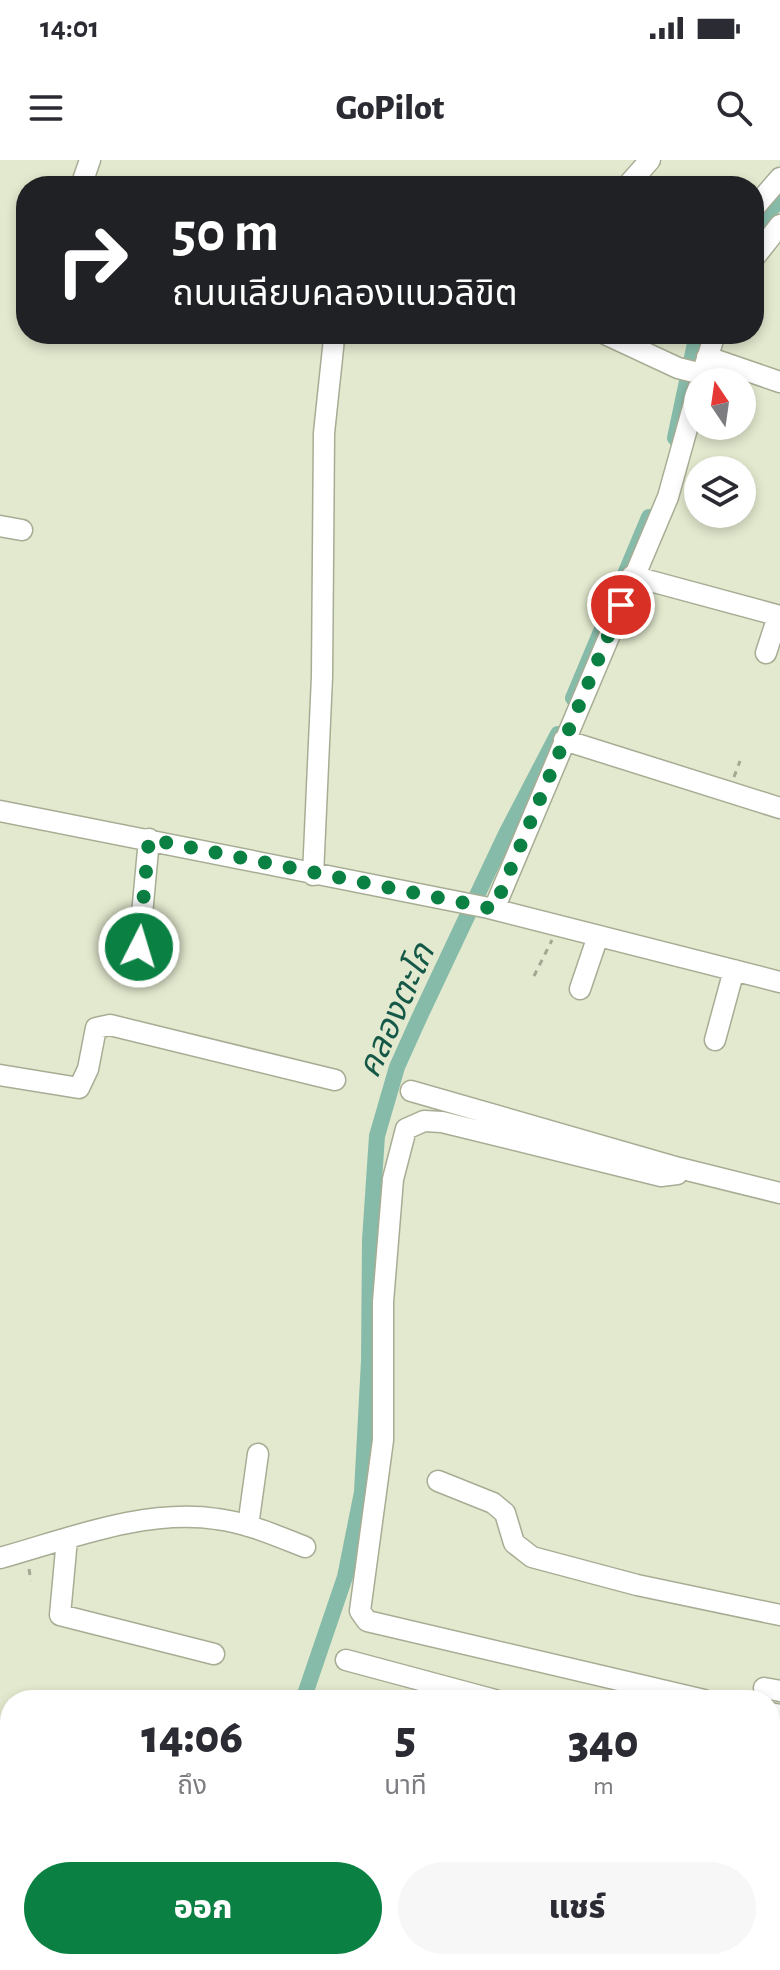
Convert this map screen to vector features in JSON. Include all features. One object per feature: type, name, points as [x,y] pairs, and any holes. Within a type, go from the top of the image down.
[{"type":"street","points":[[636,176],[650,160]]},
{"type":"street","points":[[764,196],[780,178]]},
{"type":"street","points":[[764,245],[780,225]]},
{"type":"street","points":[[313,875],[322,677],[324,433],[333,344]]},
{"type":"street","points":[[628,344],[684,368]]},
{"type":"street","points":[[700,368],[710,344]]},
{"type":"street","points":[[756,380],[780,382]]},
{"type":"street","points":[[492,908],[668,497],[684,429]]},
{"type":"street","points":[[0,526],[22,530]]},
{"type":"street","points":[[632,576],[779,616],[766,653]]},
{"type":"street","points":[[564,740],[780,808]]},
{"type":"street","points":[[0,811],[492,908],[780,982]]},
{"type":"street","points":[[139,947],[149,839]]},
{"type":"street","points":[[580,989],[598,936]]},
{"type":"street","points":[[715,1040],[734,970]]},
{"type":"street","points":[[0,1075],[79,1088],[88,1069],[96,1028],[110,1025],[335,1080]]},
{"type":"street","points":[[411,1091],[679,1168],[780,1193]]},
{"type":"street","points":[[661,1690],[367,1621],[360,1611],[383,1440],[383,1302],[393,1179],[406,1129],[424,1121],[442,1122],[661,1176],[677,1174],[679,1168]]},
{"type":"street","points":[[248,1526],[258,1454]]},
{"type":"street","points":[[438,1481],[493,1503],[505,1513],[514,1543],[542,1561],[780,1615]]},
{"type":"street","points":[[0,1558],[67,1539],[167,1518],[216,1518],[305,1547]]},
{"type":"street","points":[[67,1539],[60,1615],[214,1654]]},
{"type":"street","points":[[346,1660],[458,1690]]},
{"type":"path","points":[[534,976],[559,926]]},
{"type":"waterway","name":"คลองตะโก","points":[[764,217],[780,199]]},
{"type":"waterway","name":"คลองตะโก","points":[[675,438],[695,344]]},
{"type":"waterway","name":"คลองตะโก","points":[[573,698],[649,517]]},
{"type":"waterway","name":"คลองตะโก","points":[[306,1690],[345,1577],[362,1492],[369,1361],[370,1240],[377,1136],[397,1067],[506,834],[558,734]]},
{"type":"route","points":[[139,947],[149,839],[313,875],[494,909],[621,605]]}]
